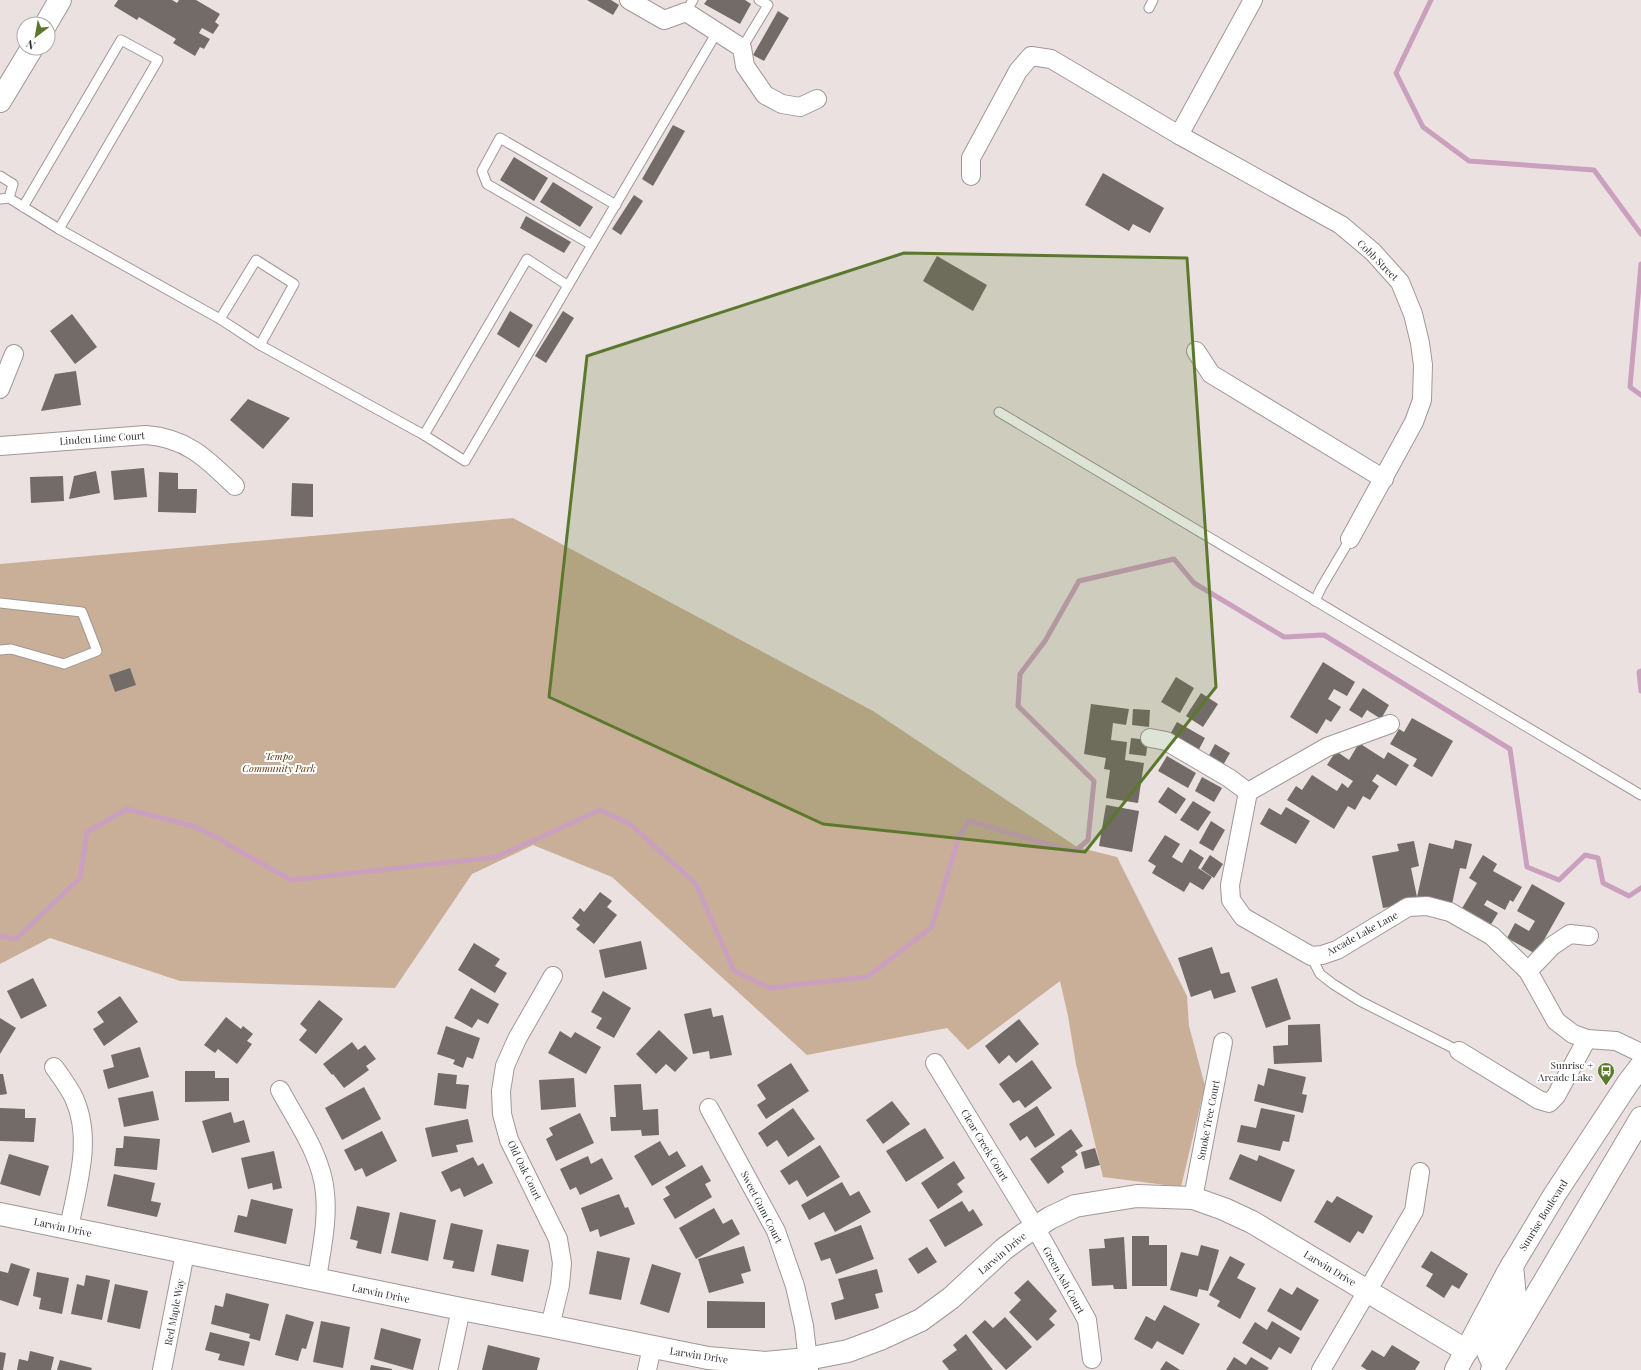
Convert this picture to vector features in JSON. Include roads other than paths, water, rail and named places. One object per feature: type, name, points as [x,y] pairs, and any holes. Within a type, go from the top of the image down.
[{"type":"street","points":[[51,16],[60,0]]},
{"type":"street","points":[[629,0],[664,20],[689,6],[717,32],[742,48],[745,66],[765,95],[782,104],[800,107],[816,99]]},
{"type":"street","points":[[1178,135],[1253,0]]},
{"type":"street","points":[[0,101],[27,56]]},
{"type":"street","name":"Cobb Street","points":[[971,176],[971,158],[1018,71],[1032,56],[1051,59],[1178,135],[1341,225],[1373,252],[1400,282],[1413,314],[1420,343],[1423,365],[1422,400],[1414,422],[1350,539]]},
{"type":"street","points":[[1196,351],[1211,374],[1384,479]]},
{"type":"street","points":[[0,389],[14,354]]},
{"type":"street","name":"Linden Lime Court","points":[[0,444],[139,435],[159,436],[177,440],[193,449],[235,486]]},
{"type":"street","points":[[1311,956],[1243,916],[1231,900],[1230,885],[1248,792],[1327,747],[1390,724]]},
{"type":"street","points":[[1150,738],[1166,741],[1230,778],[1248,792]]},
{"type":"street","name":"Arcade Lake Lane","points":[[1311,956],[1322,955],[1337,950],[1408,907],[1427,906],[1450,912],[1492,936],[1528,971],[1556,1021],[1573,1034],[1587,1039],[1616,1041],[1641,1053]]},
{"type":"street","points":[[1528,971],[1552,946],[1570,934],[1589,936]]},
{"type":"street","name":"Old Oak Court","points":[[550,1326],[560,1284],[562,1263],[558,1239],[509,1140],[502,1114],[501,1091],[504,1066],[553,976]]},
{"type":"street","points":[[1459,1051],[1539,1100],[1549,1103],[1556,1096],[1587,1039]]},
{"type":"street","name":"Smoke Tree Court","points":[[1193,1198],[1223,1042]]},
{"type":"street","name":"Clear Creek Court","points":[[935,1063],[1035,1227]]},
{"type":"street","name":"Sunrise Boulevard","points":[[1456,1370],[1512,1265],[1560,1187],[1628,1083],[1641,1066]]},
{"type":"street","points":[[54,1067],[73,1097],[84,1135],[83,1154],[69,1228]]},
{"type":"street","points":[[280,1090],[318,1164],[325,1192],[326,1219],[317,1279]]},
{"type":"street","name":"Sweet Gum Court","points":[[709,1108],[776,1231],[795,1286],[804,1326],[808,1364]]},
{"type":"street","points":[[1496,1369],[1641,1118]]},
{"type":"street","points":[[1321,1370],[1414,1211],[1420,1172]]},
{"type":"street","name":"Larwin Drive","points":[[0,1214],[185,1253],[708,1358],[765,1363],[808,1364],[880,1339],[921,1320],[951,1298],[1004,1249],[1035,1227],[1075,1206],[1137,1196],[1193,1198],[1224,1209],[1252,1222],[1467,1351]]},
{"type":"street","name":"Green Ash Court","points":[[1035,1227],[1087,1320],[1092,1359]]},
{"type":"street","name":"Red Maple Way","points":[[162,1370],[185,1253]]},
{"type":"street","points":[[1496,1369],[1488,1352],[1493,1337],[1515,1297],[1512,1265]]},
{"type":"street","points":[[448,1370],[461,1309]]},
{"type":"street","points":[[647,1370],[652,1347]]},
{"type":"lane","points":[[742,48],[768,5],[759,0]]},
{"type":"lane","points":[[0,176],[12,184],[4,198],[23,207],[59,229],[220,319],[260,345],[424,435],[465,461],[717,32]]},
{"type":"lane","points":[[23,207],[121,40],[158,60],[59,229]]},
{"type":"lane","points":[[592,245],[487,184],[482,171],[500,138],[616,205]]},
{"type":"lane","points":[[424,435],[527,259],[567,286]]},
{"type":"lane","points":[[220,319],[256,260],[294,284],[260,345]]},
{"type":"lane","points":[[999,412],[1641,795]]},
{"type":"lane","points":[[1315,601],[1350,539]]},
{"type":"lane","points":[[0,603],[82,612],[97,651],[64,664],[11,649],[0,650]]},
{"type":"lane","points":[[1311,956],[1320,974],[1333,984],[1360,1001],[1459,1051]]},
{"type":"waterway","points":[[1431,0],[1396,73],[1423,127],[1469,161],[1594,170],[1641,234]]},
{"type":"waterway","points":[[1641,264],[1630,387],[1641,395]]},
{"type":"waterway","points":[[791,985],[867,977],[932,927],[959,836],[969,821],[1074,852],[1088,840],[1094,781],[1018,706],[1020,674],[1045,641],[1079,581],[1174,559],[1194,583],[1284,637],[1324,635],[1510,749],[1527,867],[1559,880],[1585,855],[1598,858],[1603,883],[1629,896],[1641,888]]},
{"type":"waterway","points":[[1641,671],[1639,672],[1641,691]]},
{"type":"waterway","points":[[0,936],[16,939],[80,878],[87,832],[127,809],[196,827],[223,841]]},
{"type":"waterway","points":[[539,838],[600,810],[630,824],[696,884],[734,971],[770,988],[787,986]]},
{"type":"waterway","points":[[227,844],[291,880],[496,857],[536,839]]},
{"type":"place","name":"Sunrise + Arcade Lake","points":[[1606,1086]]},
{"type":"park label","name":"Tempo Community Park","points":[[279,762]]}]
